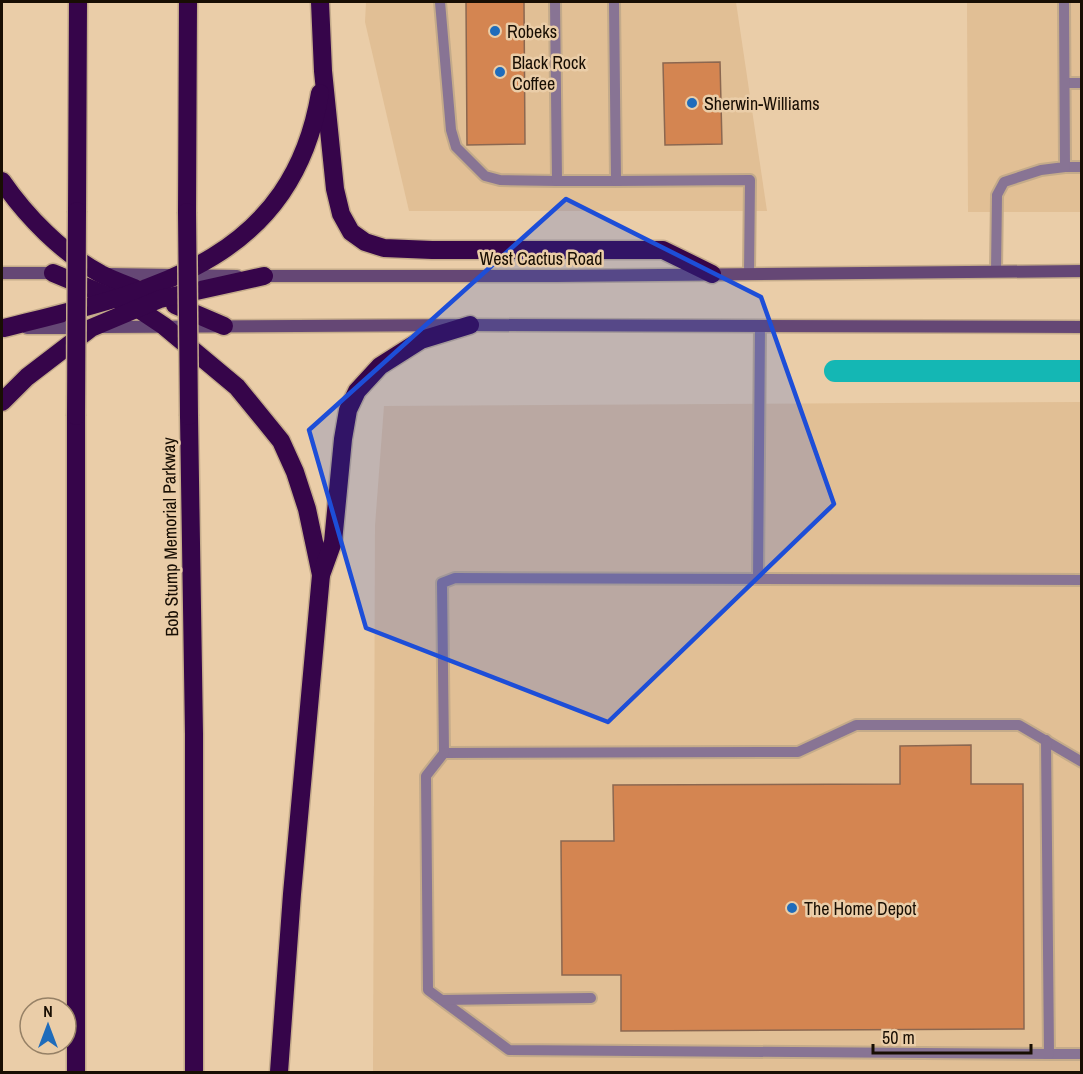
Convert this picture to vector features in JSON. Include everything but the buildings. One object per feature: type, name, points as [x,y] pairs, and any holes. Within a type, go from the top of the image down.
[{"type":"highway","points":[[76,1072],[78,2]]},
{"type":"highway","name":"Bob Stump Memorial Parkway","points":[[188,2],[187,212],[194,734],[194,1072]]},
{"type":"highway","points":[[320,2],[323,71],[335,189],[341,214],[351,232],[365,242],[384,248],[432,250],[663,250],[712,274]]},
{"type":"highway","points":[[2,402],[27,377],[91,328],[232,244],[261,219],[278,200],[304,152],[315,123],[323,71]]},
{"type":"highway","points":[[2,181],[18,205],[56,242],[138,299],[164,326],[237,387],[265,420],[280,441],[296,472],[307,509],[321,575]]},
{"type":"highway","points":[[53,273],[117,299]]},
{"type":"highway","points":[[3,328],[117,299],[160,299],[264,276]]},
{"type":"highway","points":[[160,299],[224,326]]},
{"type":"highway","points":[[279,1072],[292,894],[321,575],[333,542],[343,438],[348,410],[357,391],[380,366],[421,340],[471,325]]},
{"type":"main road","name":"West Cactus Road","points":[[2,273],[264,276],[1082,271]]},
{"type":"main road","points":[[3,328],[471,325],[1082,327]]},
{"type":"lane","points":[[440,2],[451,130],[456,147],[485,176],[500,180],[557,181],[750,180],[749,274]]},
{"type":"lane","points":[[555,2],[557,181]]},
{"type":"lane","points":[[614,2],[616,181]]},
{"type":"lane","points":[[1064,2],[1065,167]]},
{"type":"lane","points":[[1065,83],[1082,83]]},
{"type":"lane","points":[[996,272],[997,195],[1004,182],[1041,170],[1082,167]]},
{"type":"lane","points":[[758,579],[760,326]]},
{"type":"lane","points":[[1082,580],[455,578],[442,583],[444,753],[426,776],[428,990],[509,1050],[1082,1054]]},
{"type":"lane","points":[[444,753],[798,752],[856,725],[1019,725],[1082,762]]},
{"type":"lane","points":[[1046,740],[1049,1054]]},
{"type":"lane","points":[[441,1000],[591,999]]},
{"type":"highlighted area","points":[[566,199],[761,297],[834,504],[608,722],[366,628],[309,430]]},
{"type":"shaded area","points":[[366,2],[736,2],[767,211],[409,211],[365,22]]},
{"type":"shaded area","points":[[967,2],[1081,2],[1081,212],[968,212]]},
{"type":"shaded area","points":[[1081,402],[1081,1072],[373,1072],[375,526],[384,406]]},
{"type":"waterway","points":[[835,371],[1082,371]]},
{"type":"place","name":"Robeks","points":[[495,31]]},
{"type":"place","name":"Black Rock Coffee","points":[[500,72]]},
{"type":"place","name":"Sherwin-Williams","points":[[692,103]]},
{"type":"place","name":"The Home Depot","points":[[792,908]]}]
